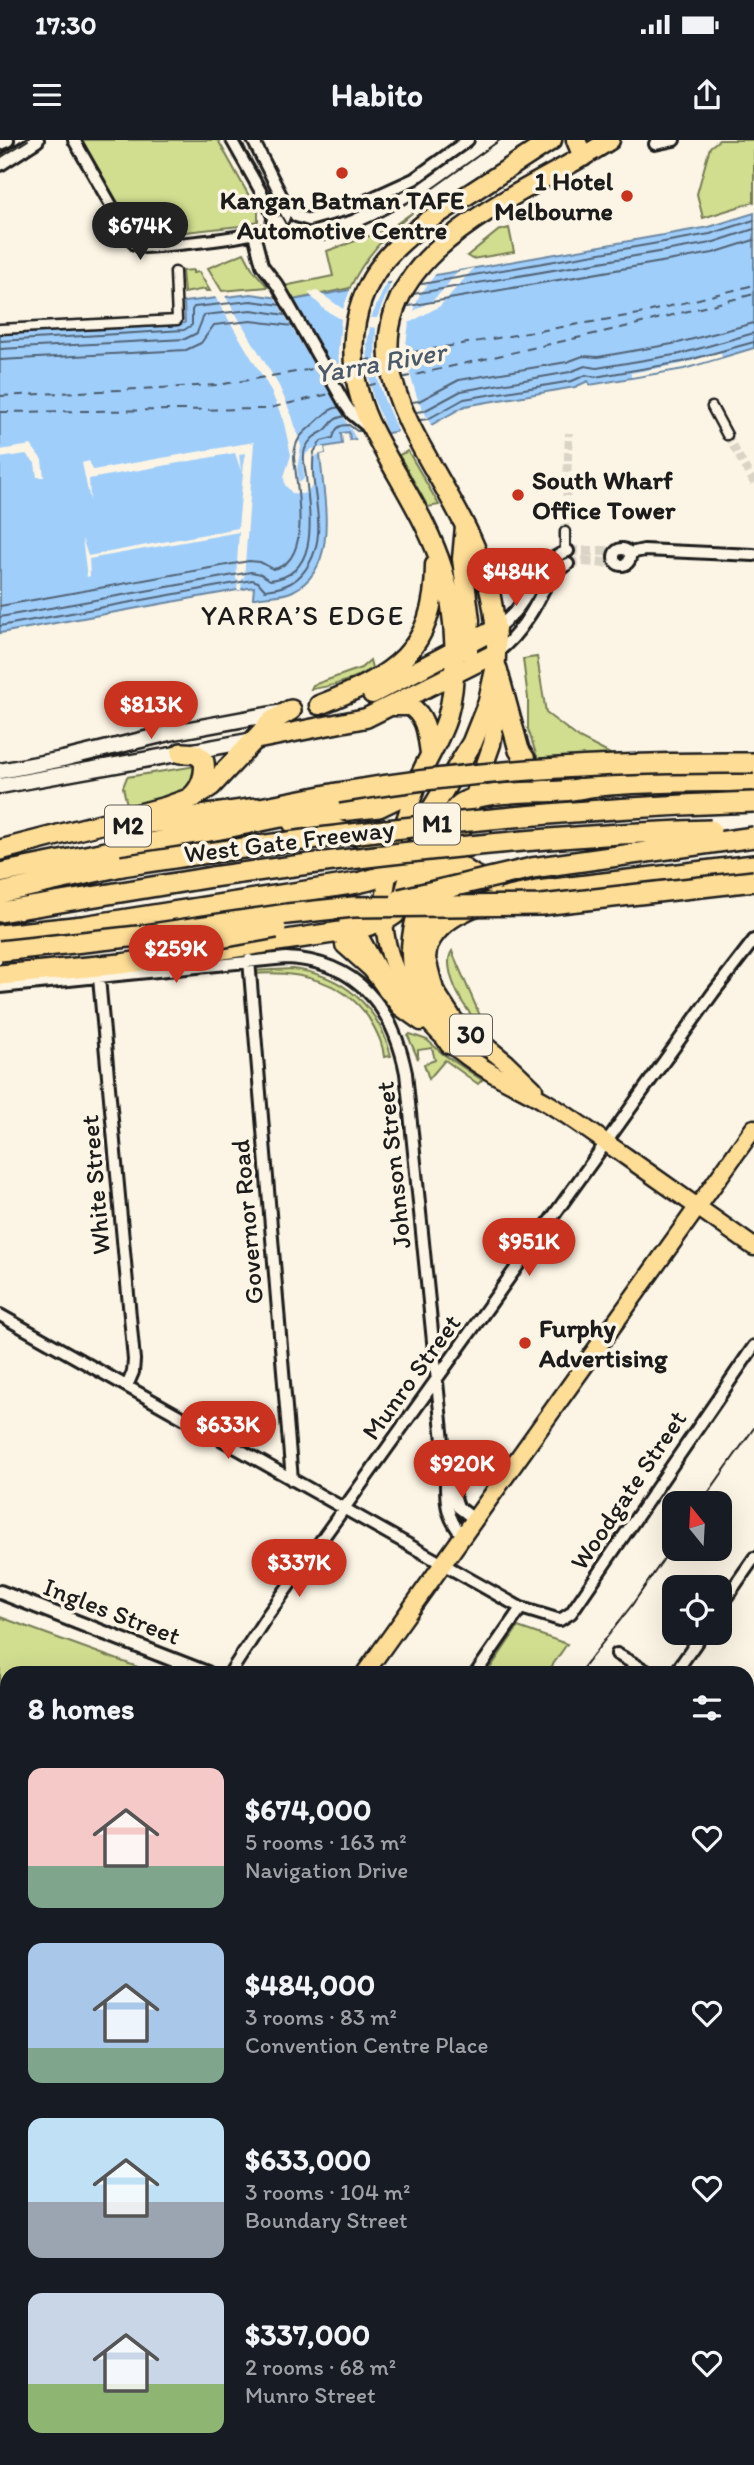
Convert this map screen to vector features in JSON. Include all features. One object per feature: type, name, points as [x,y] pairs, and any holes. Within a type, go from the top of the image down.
[{"type":"highway","points":[[462,646],[431,538],[373,431],[358,391],[354,365],[354,334],[362,300],[375,273],[396,248],[426,222],[554,140],[580,152]]},
{"type":"highway","points":[[0,935],[83,926],[356,883],[389,874],[420,841],[426,819],[472,743],[488,703],[496,663],[496,629],[488,582],[474,544],[398,402],[391,374],[390,336],[396,306],[416,270],[444,243],[580,152],[610,140]]},
{"type":"highway","points":[[10,888],[255,816],[302,815],[379,807],[404,795],[425,764],[447,718],[454,675],[470,615],[462,559],[462,521]]},
{"type":"highway","points":[[319,705],[372,682],[401,661],[416,643],[426,626],[433,600],[435,559],[431,538]]},
{"type":"highway","points":[[254,740],[272,721],[291,710],[364,697],[496,629]]},
{"type":"highway","points":[[254,740],[351,723],[377,715],[454,675],[496,663]]},
{"type":"highway","points":[[496,663],[514,738],[530,766],[549,779],[559,782],[607,785]]},
{"type":"highway","points":[[391,707],[410,706],[419,713],[425,724],[422,789],[426,819],[445,852],[467,872],[486,881],[518,890],[545,891]]},
{"type":"highway","name":"M2","points":[[0,850],[184,802],[211,786],[254,740]]},
{"type":"highway","name":"M2","points":[[181,753],[197,754],[205,767],[196,793],[184,802]]},
{"type":"highway","points":[[0,861],[255,816],[405,782],[549,767],[652,763],[754,764]]},
{"type":"highway","points":[[446,1040],[424,1004],[413,967],[413,929],[426,889],[445,852],[455,808],[473,797],[607,785],[754,781]]},
{"type":"highway","name":"West Gate Freeway","points":[[10,888],[122,866],[327,836],[586,811],[754,802]]},
{"type":"highway","points":[[255,816],[337,830],[372,840],[404,861],[426,889],[431,919]]},
{"type":"highway","name":"M2","points":[[0,850],[141,824],[255,816]]},
{"type":"highway","name":"West Gate Freeway","points":[[10,888],[164,884],[337,860],[551,839],[754,828]]},
{"type":"highway","name":"M1","points":[[0,965],[176,946],[303,923],[532,868],[754,836]]},
{"type":"highway","points":[[0,975],[121,964],[311,936],[349,937],[386,920],[398,909],[404,861]]},
{"type":"highway","points":[[426,949],[441,924],[485,903],[545,891],[754,865]]},
{"type":"highway","points":[[0,951],[138,936],[354,907],[542,905],[754,881]]},
{"type":"highway","name":"West Gate Freeway","points":[[0,912],[10,888]]},
{"type":"highway","points":[[294,894],[313,893],[330,899],[341,909],[349,937],[388,990]]},
{"type":"main road","points":[[473,797],[496,727],[496,663]]},
{"type":"main road","points":[[0,771],[64,759],[174,732],[291,710]]},
{"type":"main road","points":[[0,786],[254,740]]},
{"type":"main road","points":[[404,861],[425,764]]},
{"type":"main road","name":"30","points":[[445,852],[426,949],[431,978],[447,1010],[545,1101]]},
{"type":"main road","name":"30","points":[[389,874],[385,904],[392,959],[407,995],[446,1040],[491,1072],[545,1101],[754,1247]]},
{"type":"main road","points":[[388,990],[407,1014],[446,1040]]},
{"type":"main road","points":[[370,1666],[754,1128]]},
{"type":"street","points":[[0,144],[7,140]]},
{"type":"street","points":[[0,164],[37,140]]},
{"type":"street","points":[[74,140],[123,226],[137,245],[148,247],[254,234],[280,223],[286,205],[253,140]]},
{"type":"street","points":[[232,140],[269,206],[273,217],[272,228]]},
{"type":"street","points":[[281,194],[298,217],[309,220],[320,218],[404,185],[468,140]]},
{"type":"street","points":[[655,144],[674,140]]},
{"type":"street","points":[[254,234],[261,262],[278,286],[345,404],[352,414],[373,431]]},
{"type":"street","points":[[0,329],[177,320],[175,272]]},
{"type":"street","points":[[712,407],[727,435]]},
{"type":"street","points":[[496,629],[517,610],[544,564],[567,552],[565,532]]},
{"type":"street","points":[[474,544],[489,563],[510,578],[524,582],[536,577]]},
{"type":"street","points":[[607,563],[628,562],[619,551],[754,555]]},
{"type":"street","points":[[496,663],[506,645],[529,617],[552,575],[568,564]]},
{"type":"street","name":"Munro Street","points":[[235,1666],[267,1616],[437,1378],[713,993],[754,940]]},
{"type":"street","name":"Johnson Street","points":[[0,987],[249,960],[302,958],[337,969],[360,983],[372,995],[393,1028],[403,1055],[410,1094],[446,1471],[447,1508],[452,1522],[462,1535]]},
{"type":"street","name":"Governor Road","points":[[249,960],[292,1480]]},
{"type":"street","name":"White Street","points":[[99,978],[134,1360],[133,1372],[127,1386]]},
{"type":"street","name":"Woodgate Street","points":[[0,1315],[521,1608],[560,1620],[569,1615],[754,1346]]},
{"type":"street","name":"Johnson Street","points":[[446,1471],[458,1507],[474,1518]]},
{"type":"street","points":[[732,1589],[754,1558]]},
{"type":"street","name":"Ingles Street","points":[[0,1592],[188,1666]]},
{"type":"street","points":[[481,1666],[521,1608]]},
{"type":"street","points":[[680,1666],[695,1645]]},
{"type":"street","points":[[617,1654],[638,1666]]},
{"type":"green space","points":[[82,140],[218,140],[258,212],[258,221],[240,226],[140,237],[133,230]]},
{"type":"green space","points":[[719,140],[754,140],[754,202],[703,218],[697,194],[710,147]]},
{"type":"green space","points":[[413,212],[377,247],[350,288],[293,300],[284,286],[333,276],[327,251],[389,229]]},
{"type":"green space","points":[[509,228],[514,252],[472,259],[467,256],[498,231]]},
{"type":"green space","points":[[244,253],[253,270],[268,287],[222,291],[208,268]]},
{"type":"green space","points":[[193,270],[193,273],[199,272],[210,291],[205,289],[184,293],[182,271]]},
{"type":"green space","points":[[408,451],[439,505],[428,507],[399,455]]},
{"type":"green space","points":[[537,657],[546,713],[579,738],[616,757],[538,760],[528,729],[528,698],[523,659]]},
{"type":"green space","points":[[370,660],[372,668],[358,676],[311,689],[313,685],[361,668]]},
{"type":"green space","points":[[184,698],[193,701],[191,705],[145,715],[150,700],[161,704]]},
{"type":"green space","points":[[196,766],[198,771],[187,791],[116,817],[114,808],[127,805],[123,787],[127,777]]},
{"type":"green space","points":[[452,951],[485,1027],[463,1004],[457,992],[450,969]]},
{"type":"green space","points":[[293,969],[328,978],[356,996],[378,1022],[391,1056],[384,1057],[379,1038],[364,1012],[338,989],[306,977],[253,974],[252,971]]},
{"type":"green space","points":[[410,1034],[427,1040],[482,1080],[478,1084],[445,1060],[429,1079],[424,1064],[435,1060],[432,1048],[418,1050],[418,1059],[408,1036]]},
{"type":"green space","points":[[0,1617],[135,1666],[0,1666]]},
{"type":"green space","points":[[518,1627],[567,1644],[552,1666],[492,1666]]},
{"type":"water","name":"Yarra River","points":[[754,213],[754,348],[684,369],[590,385],[588,381],[575,387],[465,406],[431,425],[350,440],[349,432],[341,433],[342,444],[324,447],[325,453],[320,454],[326,529],[318,565],[308,580],[293,591],[253,598],[254,587],[0,633],[0,334],[185,323],[184,302],[251,294],[293,300],[709,227]]},
{"type":"pier","points":[[474,268],[440,306],[409,323],[406,344],[408,368],[418,400],[433,429],[399,435],[377,376],[376,328],[370,327],[367,344],[368,372],[373,397],[389,437],[358,442],[272,293],[290,296],[339,383],[341,319],[325,310],[308,293],[317,291],[343,309],[352,285],[388,279],[371,318],[377,318],[393,278],[438,271],[419,296],[414,311],[433,300],[457,272]]},
{"type":"pier","points":[[224,294],[279,386],[292,416],[301,446],[297,469],[299,483],[304,479],[303,463],[306,454],[312,449],[324,447],[325,453],[313,459],[313,486],[303,494],[292,493],[285,485],[284,477],[291,455],[283,419],[270,389],[214,295]]},
{"type":"pier","points":[[720,352],[722,357],[683,368],[631,377],[631,373],[682,364]]},
{"type":"pier","points":[[254,442],[241,590],[237,590],[236,579],[239,532],[89,559],[90,576],[87,577],[82,538],[88,556],[238,528],[245,453],[239,454],[241,471],[235,453],[89,479],[90,501],[82,463],[89,461],[93,470]]},
{"type":"pier","points":[[31,445],[42,460],[44,477],[37,477],[35,463],[26,454],[0,458],[0,450]]},
{"type":"ferry route","points":[[397,355],[639,314],[754,285]]},
{"type":"ferry route","points":[[401,378],[638,324],[754,294]]},
{"type":"ferry route","points":[[363,361],[381,357]]},
{"type":"ferry route","points":[[328,366],[347,363]]},
{"type":"ferry route","points":[[0,396],[218,385],[319,368]]},
{"type":"ferry route","points":[[367,386],[385,381]]},
{"type":"ferry route","points":[[0,412],[265,409],[334,393]]},
{"type":"tunnel","points":[[565,532],[569,433]]},
{"type":"tunnel","points":[[727,435],[754,483]]},
{"type":"tunnel","points":[[568,551],[608,551]]},
{"type":"tunnel","points":[[568,564],[583,561],[607,563]]},
{"type":"tram line","points":[[0,158],[28,140]]},
{"type":"tram line","points":[[238,140],[287,226],[300,237],[313,241],[324,241],[344,234],[429,191],[500,140]]},
{"type":"tram line","points":[[709,1491],[754,1428]]},
{"type":"tram line","points":[[584,1666],[662,1561]]},
{"type":"place","name":"Kangan Batman TAFE Automotive Centre","points":[[342,173]]},
{"type":"place","name":"1 Hotel Melbourne","points":[[627,196]]},
{"type":"place","name":"South Wharf Office Tower","points":[[518,495]]},
{"type":"place","name":"Furphy Advertising","points":[[525,1343]]},
{"type":"district","name":"YARRA’S EDGE","points":[[303,615]]}]
